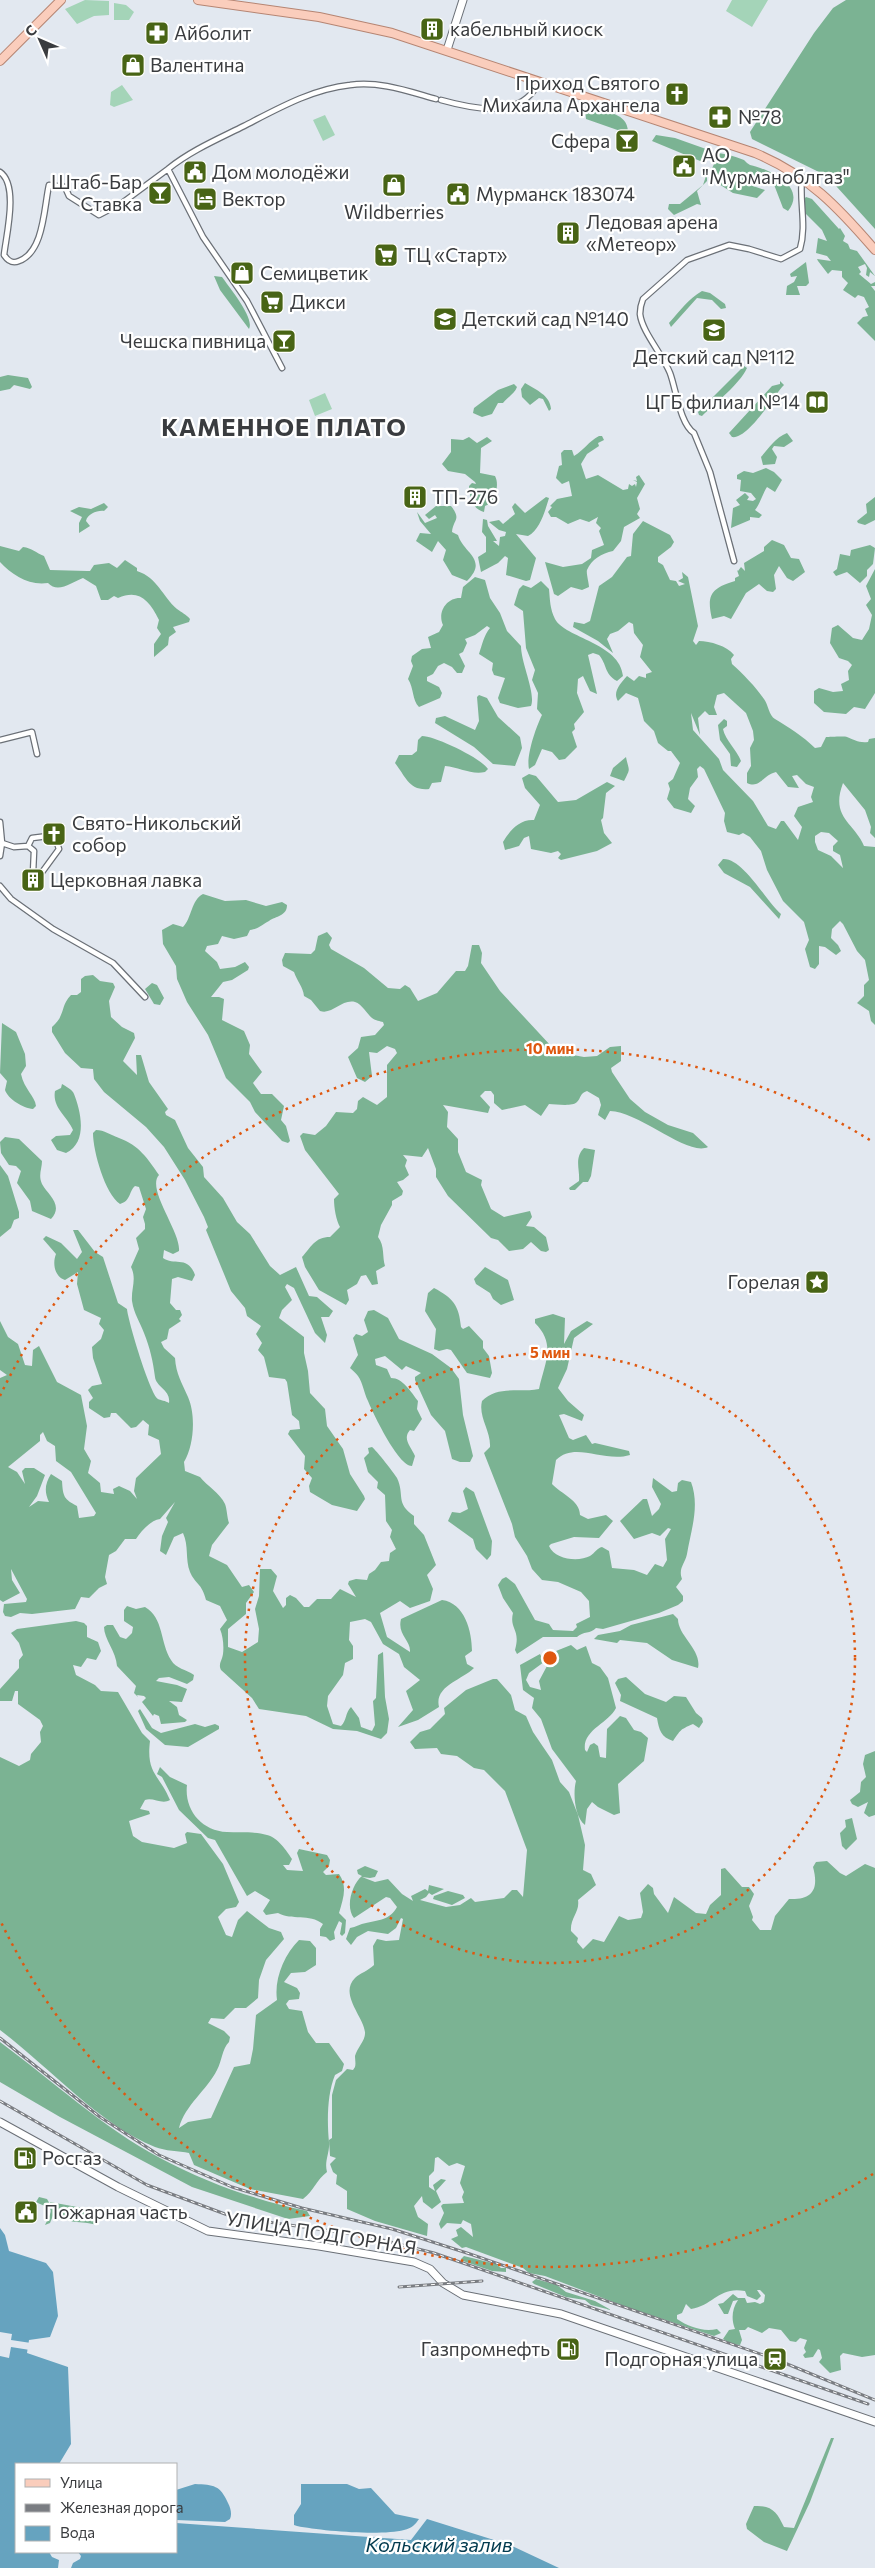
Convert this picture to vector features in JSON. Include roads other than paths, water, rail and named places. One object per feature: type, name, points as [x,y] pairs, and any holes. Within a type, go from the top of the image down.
[{"type":"main road","points":[[0,61],[61,0]]},
{"type":"main road","points":[[198,0],[276,10],[358,24],[447,50],[755,153],[802,177],[829,199],[875,250]]},
{"type":"main road","points":[[447,50],[463,0]]},
{"type":"main road","name":"УЛИЦА ПОДГОРНАЯ","points":[[0,2122],[118,2187],[208,2231],[319,2246],[414,2262],[430,2269],[443,2283],[463,2295],[560,2314],[875,2422]]},
{"type":"street","points":[[441,100],[479,109],[495,109],[528,98],[534,91],[538,81]]},
{"type":"street","points":[[0,172],[8,182],[10,207],[4,255],[8,261],[14,263],[25,259],[37,244],[49,185],[65,187],[69,196],[99,215],[122,203],[180,159],[296,100],[326,89],[372,84],[394,86],[436,99]]},
{"type":"street","points":[[168,169],[203,237],[247,301],[282,368]]},
{"type":"street","points":[[734,560],[710,472],[694,433],[689,430],[678,404],[663,358],[640,315],[641,305],[643,299],[678,266],[698,255],[729,245],[749,249],[782,260],[800,249],[804,234],[800,194],[802,177]]},
{"type":"street","points":[[0,740],[32,732],[37,754]]},
{"type":"street","points":[[0,822],[2,843],[0,856]]},
{"type":"street","points":[[2,843],[14,847],[28,846],[34,851],[33,872],[40,875],[59,849],[56,840],[48,836],[32,838],[28,846]]},
{"type":"street","points":[[0,886],[11,899],[53,928],[114,963],[145,996]]},
{"type":"water","points":[[0,2228],[5,2235],[9,2251],[46,2263],[53,2272],[58,2316],[50,2337],[29,2340],[27,2353],[68,2367],[71,2444],[60,2463],[15,2463],[15,2553],[50,2553],[52,2557],[59,2560],[58,2568],[0,2568]]},
{"type":"water","points":[[195,2484],[216,2487],[225,2497],[230,2507],[230,2519],[225,2522],[178,2520],[178,2489]]},
{"type":"water","points":[[301,2484],[347,2484],[359,2489],[371,2488],[395,2514],[419,2519],[413,2526],[407,2529],[381,2533],[321,2530],[297,2526],[294,2525],[294,2515],[301,2504]]},
{"type":"water","name":"Кольский залив","points":[[427,2519],[510,2545],[559,2568],[71,2568],[73,2563],[80,2559],[81,2556],[79,2553],[178,2553],[178,2523],[411,2540]]},
{"type":"railway","points":[[0,2038],[100,2117],[159,2155],[232,2187],[302,2208],[392,2229],[470,2254],[775,2359],[875,2400]]},
{"type":"railway","points":[[0,2101],[147,2185],[233,2217],[367,2236],[434,2253],[868,2404]]},
{"type":"railway","points":[[399,2287],[482,2281]]},
{"type":"place","name":"кабельный киоск","points":[[432,29]]},
{"type":"place","name":"Айболит","points":[[157,33]]},
{"type":"place","name":"Валентина","points":[[133,65]]},
{"type":"place","name":"Приход Святого Михаила Архангела","points":[[677,94]]},
{"type":"place","name":"№78","points":[[720,117]]},
{"type":"place","name":"Сфера","points":[[627,141]]},
{"type":"place","name":"AO \"Мурманоблгаз\"","points":[[684,166]]},
{"type":"place","name":"Дом молодёжи","points":[[195,172]]},
{"type":"place","name":"Wildberries","points":[[394,185]]},
{"type":"place","name":"Штаб-Бар Ставка","points":[[160,193]]},
{"type":"place","name":"Мурманск 183074","points":[[458,194]]},
{"type":"place","name":"Вектор","points":[[205,199]]},
{"type":"place","name":"Ледовая арена «Метеор»","points":[[568,233]]},
{"type":"place","name":"ТЦ «Старт»","points":[[386,255]]},
{"type":"place","name":"Семицветик","points":[[242,273]]},
{"type":"place","name":"Дикси","points":[[272,302]]},
{"type":"place","name":"Детский сад №140","points":[[445,319]]},
{"type":"place","name":"Детский сад №112","points":[[714,330]]},
{"type":"place","name":"Чешска пивница","points":[[284,341]]},
{"type":"place","name":"ЦГБ филиал №14","points":[[817,402]]},
{"type":"place","name":"ТП-276","points":[[415,497]]},
{"type":"place","name":"Свято-Никольский собор","points":[[54,834]]},
{"type":"place","name":"Церковная лавка","points":[[33,880]]},
{"type":"place","name":"Горелая","points":[[817,1282]]},
{"type":"place","name":"Росгаз","points":[[25,2158]]},
{"type":"place","name":"Пожарная часть","points":[[26,2212]]},
{"type":"place","name":"Газпромнефть","points":[[568,2349]]},
{"type":"place","name":"Подгорная улица","points":[[775,2359]]},
{"type":"district","name":"КАМЕННОЕ ПЛАТО","points":[[284,428]]}]
